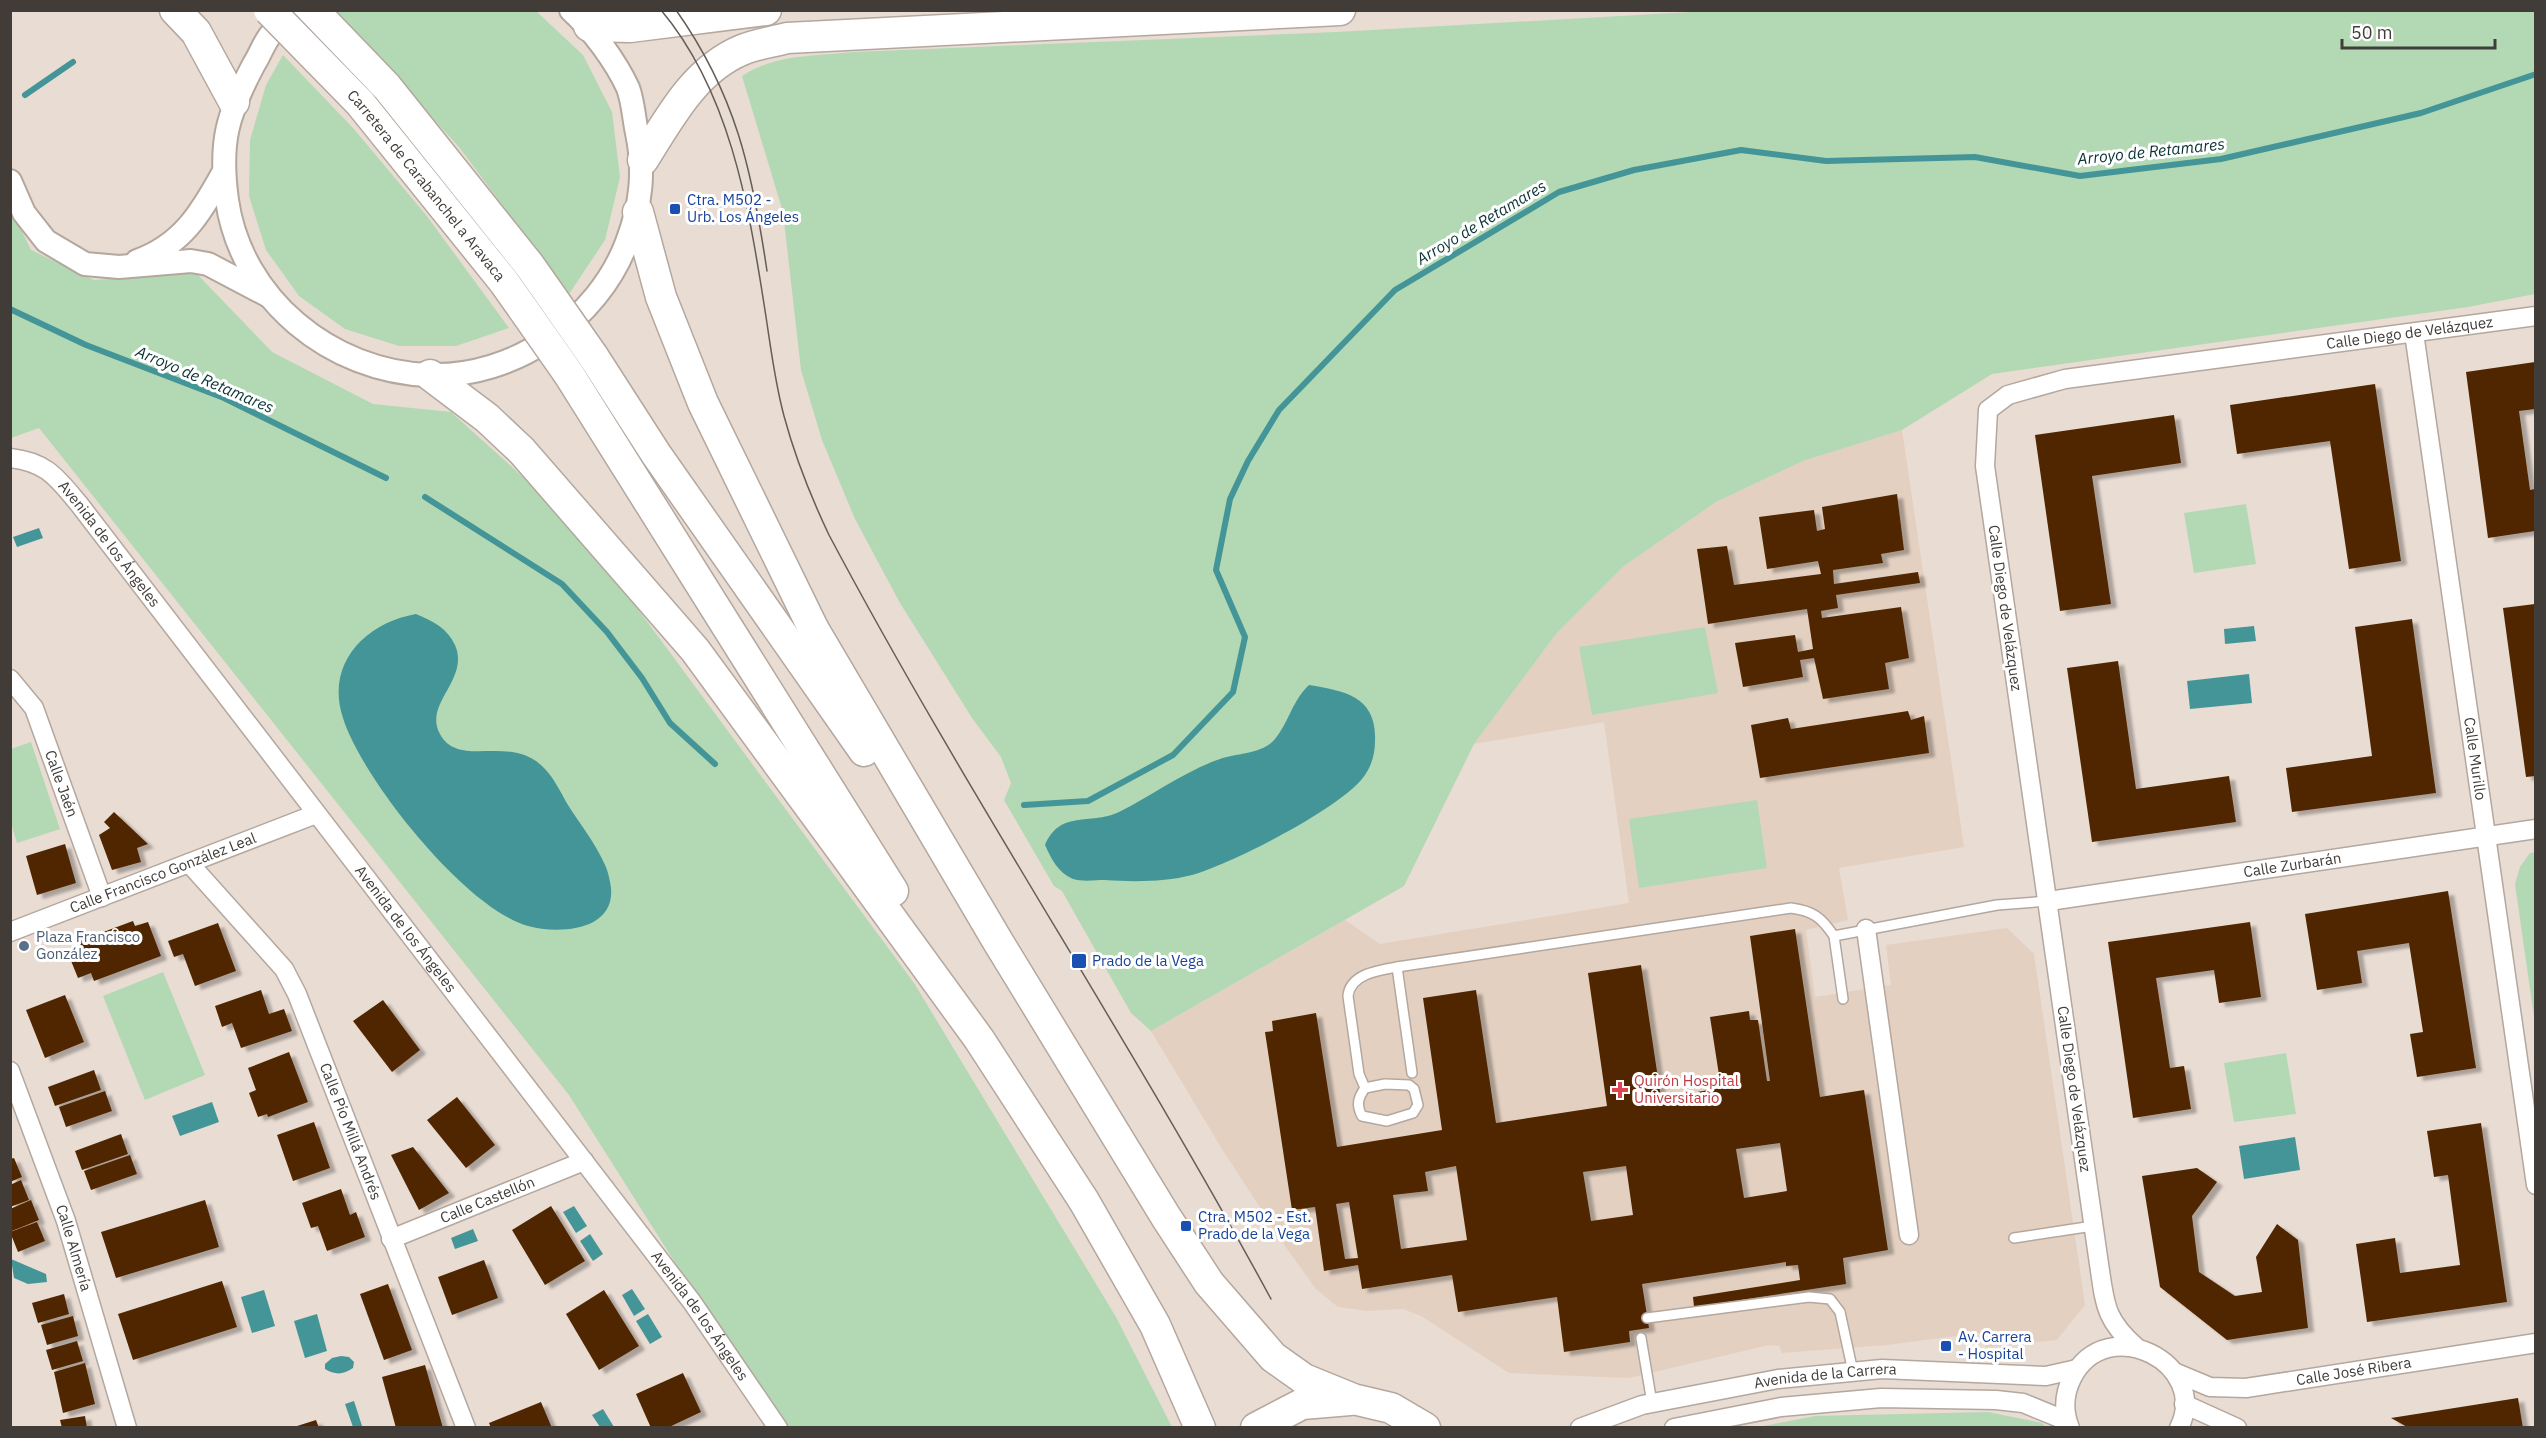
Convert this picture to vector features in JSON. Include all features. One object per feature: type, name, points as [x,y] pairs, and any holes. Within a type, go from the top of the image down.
[{"type":"highway","points":[[175,10],[196,32],[234,102]]},
{"type":"highway","name":"Carretera de Carabanchel a Aravaca","points":[[269,10],[360,103],[504,282],[568,373],[860,835],[979,1039]]},
{"type":"highway","name":"Carretera de Carabanchel a Aravaca","points":[[313,10],[387,87],[530,266],[656,454],[997,940]]},
{"type":"highway","points":[[580,18],[630,27],[766,10]]},
{"type":"highway","points":[[643,160],[675,109],[700,78],[741,51],[787,38],[1340,10]]},
{"type":"highway","points":[[638,212],[661,297],[703,403],[804,609],[997,940],[1209,1283],[1273,1358],[1304,1379],[1353,1400],[1391,1408],[1425,1428]]},
{"type":"highway","points":[[430,375],[487,418],[522,451],[695,650],[979,1039],[1084,1201],[1155,1325],[1200,1428]]},
{"type":"highway","points":[[1256,1428],[1302,1404],[1353,1400]]},
{"type":"street","points":[[299,10],[271,34],[234,102],[225,137],[224,173],[233,227],[245,258],[268,296],[295,324],[326,347],[376,368],[430,375],[487,369],[540,346],[584,312],[618,265],[638,212],[643,160],[628,89],[580,18]]},
{"type":"street","points":[[119,267],[169,246],[187,231],[224,173]]},
{"type":"street","points":[[10,181],[24,213],[46,241],[85,264],[119,267],[191,261],[208,264],[268,296]]},
{"type":"street","name":"Calle Diego de Velázquez","points":[[2136,1347],[2118,1332],[2107,1311],[1985,466],[1988,410],[2008,395],[2065,379],[2535,316]]},
{"type":"street","name":"Calle Murillo","points":[[2414,333],[2535,1185]]},
{"type":"street","name":"Avenida de los Ángeles","points":[[10,458],[26,460],[50,470],[79,504],[692,1302],[778,1428]]},
{"type":"street","name":"Calle Jaén","points":[[10,679],[34,708],[102,897]]},
{"type":"street","name":"Calle Francisco González Leal","points":[[10,932],[316,814]]},
{"type":"street","name":"Calle Zurbarán","points":[[2049,901],[2535,829]]},
{"type":"street","name":"Calle Pío Millá Andrés","points":[[189,863],[284,969],[297,994],[466,1428]]},
{"type":"street","points":[[1866,929],[1909,1235]]},
{"type":"street","name":"Calle Almería","points":[[10,1071],[66,1221],[127,1428]]},
{"type":"street","name":"Calle Castellón","points":[[391,1239],[584,1161]]},
{"type":"street","name":"Calle José Ribera","points":[[2136,1347],[2164,1361],[2174,1372],[2210,1388],[2246,1388],[2535,1343]]},
{"type":"street","points":[[2068,1424],[2065,1403],[2067,1387],[2077,1369],[2101,1350],[2117,1346],[2136,1347]]},
{"type":"street","name":"Avenida de la Carrera","points":[[1580,1428],[1652,1403],[1778,1379],[1881,1369],[2046,1376],[2077,1369]]},
{"type":"street","points":[[2174,1372],[2182,1389],[2184,1404],[2179,1428]]},
{"type":"street","name":"Avenida de la Carrera","points":[[1674,1428],[1781,1407],[1881,1398],[1996,1400],[2023,1403],[2068,1424]]},
{"type":"street","points":[[2184,1404],[2237,1428]]},
{"type":"lane","points":[[1833,936],[1997,905],[2049,901]]},
{"type":"lane","points":[[1365,1088],[1359,1074],[1348,1007],[1348,991],[1358,979],[1367,974],[1397,967],[1791,908],[1811,911],[1823,920],[1833,936],[1843,999]]},
{"type":"lane","points":[[1397,967],[1412,1073]]},
{"type":"lane","points":[[1385,1084],[1408,1085],[1418,1096],[1418,1105],[1413,1113],[1402,1118],[1371,1120],[1362,1116],[1358,1108],[1359,1098],[1365,1088],[1385,1084]]},
{"type":"lane","points":[[2014,1238],[2094,1226]]},
{"type":"lane","points":[[1647,1318],[1809,1297],[1830,1299],[1840,1312],[1852,1372]]},
{"type":"lane","points":[[1641,1338],[1652,1403]]},
{"type":"shaded area","name":"Quirón Hospital Universitario","points":[[1902,430],[1964,847],[1839,868],[1848,920],[1806,930],[1815,997],[1891,985],[1886,945],[2007,928],[2034,954],[2085,1305],[2057,1340],[1986,1347],[1985,1339],[1980,1339],[1979,1333],[1887,1345],[1782,1353],[1779,1346],[1769,1345],[1629,1378],[1509,1373],[1421,1316],[1403,1309],[1368,1311],[1338,1307],[1316,1289],[1285,1246],[1222,1149],[1151,1031],[1345,920],[1380,944],[1629,903],[1604,722],[1474,744],[1556,634],[1624,566],[1716,502],[1803,461]]},
{"type":"green space","points":[[335,11],[536,11],[583,55],[612,112],[620,177],[605,240],[569,294],[459,147]]},
{"type":"green space","points":[[1708,11],[2535,11],[2535,294],[2468,307],[1992,374],[1902,430],[1803,461],[1716,502],[1624,566],[1556,634],[1474,744],[1404,886],[1151,1031],[1131,1013],[1062,891],[1054,886],[1004,800],[1011,783],[1001,757],[972,718],[900,603],[855,519],[822,440],[801,370],[783,212],[742,76],[782,60],[854,52],[1336,32]]},
{"type":"green space","points":[[283,55],[353,128],[426,215],[509,328],[456,346],[399,346],[345,329],[299,296],[266,250],[249,196],[250,140],[266,85]]},
{"type":"green space","points":[[10,206],[31,250],[94,280],[196,273],[272,352],[373,404],[451,412],[575,524],[914,983],[1116,1317],[1172,1427],[779,1427],[569,1095],[39,428],[11,438]]},
{"type":"green space","points":[[2246,504],[2256,564],[2194,573],[2184,513]]},
{"type":"green space","points":[[1705,627],[1718,693],[1592,715],[1579,647]]},
{"type":"green space","points":[[31,742],[60,829],[17,843],[11,823],[11,749]]},
{"type":"green space","points":[[1757,800],[1767,868],[1639,888],[1629,819]]},
{"type":"green space","points":[[2536,852],[2535,1024],[2515,884],[2520,867],[2530,853]]},
{"type":"green space","points":[[163,972],[205,1075],[145,1100],[103,996]]},
{"type":"green space","points":[[2286,1053],[2296,1114],[2234,1122],[2224,1063]]},
{"type":"green space","points":[[1988,1412],[2042,1423],[2046,1427],[1758,1427],[1815,1416]]},
{"type":"water","points":[[39,528],[43,538],[17,547],[13,537]]},
{"type":"water","points":[[416,614],[434,622],[448,634],[455,645],[458,658],[457,669],[437,712],[436,723],[440,734],[449,744],[460,749],[517,753],[532,758],[545,769],[597,849],[607,870],[611,888],[610,903],[604,914],[594,921],[582,926],[554,930],[528,926],[503,915],[447,869],[419,838],[371,774],[343,718],[339,698],[340,680],[345,664],[354,649],[366,637],[381,626]]},
{"type":"water","points":[[2254,626],[2256,641],[2225,644],[2224,629]]},
{"type":"water","points":[[2249,674],[2252,703],[2190,709],[2187,681]]},
{"type":"water","points":[[1309,685],[1335,690],[1357,699],[1371,715],[1374,726],[1374,751],[1368,770],[1349,792],[1330,806],[1257,848],[1192,875],[1149,881],[1081,880],[1073,879],[1063,873],[1056,865],[1045,845],[1059,827],[1068,822],[1108,816],[1119,812],[1207,764],[1264,748],[1280,732],[1298,698]]},
{"type":"water","points":[[212,1102],[219,1122],[180,1136],[172,1116]]},
{"type":"water","points":[[2295,1137],[2300,1170],[2244,1179],[2239,1146]]},
{"type":"water","points":[[574,1206],[587,1226],[576,1233],[563,1212]]},
{"type":"water","points":[[473,1229],[478,1241],[455,1249],[451,1238]]},
{"type":"water","points":[[590,1234],[603,1254],[593,1261],[580,1241]]},
{"type":"water","points":[[11,1259],[46,1274],[47,1282],[28,1284],[14,1278]]},
{"type":"water","points":[[632,1289],[645,1309],[634,1316],[622,1295]]},
{"type":"water","points":[[264,1290],[275,1326],[252,1333],[241,1297]]},
{"type":"water","points":[[317,1314],[327,1351],[305,1358],[294,1321]]},
{"type":"water","points":[[648,1314],[662,1337],[650,1344],[636,1321]]},
{"type":"water","points":[[349,1357],[354,1362],[353,1368],[339,1373],[325,1369],[325,1364],[332,1358]]},
{"type":"water","points":[[354,1401],[362,1426],[353,1427],[345,1404]]},
{"type":"water","points":[[603,1409],[614,1427],[600,1427],[592,1415]]},
{"type":"building","points":[[2535,362],[2535,409],[2519,411],[2530,490],[2535,489],[2535,531],[2488,538],[2466,372]]},
{"type":"building","points":[[2375,384],[2401,561],[2349,569],[2330,441],[2237,454],[2230,405]]},
{"type":"building","points":[[2174,415],[2181,463],[2092,476],[2111,604],[2060,611],[2035,435]]},
{"type":"building","points":[[1897,494],[1904,550],[1881,554],[1883,563],[1833,570],[1834,584],[1918,572],[1920,583],[1836,595],[1838,608],[1821,611],[1822,618],[1901,607],[1909,658],[1885,663],[1889,689],[1823,699],[1814,658],[1800,660],[1803,677],[1743,687],[1735,643],[1795,635],[1798,652],[1813,649],[1807,609],[1708,624],[1697,549],[1727,546],[1734,585],[1821,574],[1818,561],[1767,569],[1759,517],[1814,510],[1817,531],[1825,529],[1822,507]]},
{"type":"building","points":[[2535,604],[2535,776],[2526,777],[2503,608]]},
{"type":"building","points":[[2412,619],[2436,793],[2292,812],[2286,768],[2372,756],[2355,627]]},
{"type":"building","points":[[2118,661],[2136,789],[2229,776],[2236,822],[2092,842],[2067,668]]},
{"type":"building","points":[[1908,711],[1911,720],[1924,716],[1929,753],[1760,778],[1751,725],[1788,718],[1791,729]]},
{"type":"building","points":[[114,812],[148,844],[137,848],[141,862],[112,870],[99,835],[110,828],[104,822]]},
{"type":"building","points":[[65,844],[76,883],[37,895],[26,856]]},
{"type":"building","points":[[2448,891],[2476,1068],[2417,1077],[2410,1034],[2423,1032],[2409,943],[2357,951],[2362,983],[2317,990],[2305,914]]},
{"type":"building","points":[[133,921],[135,926],[148,922],[161,956],[94,981],[91,973],[78,978],[67,951],[81,946],[79,941]]},
{"type":"building","points":[[2250,922],[2261,997],[2219,1003],[2214,970],[2156,978],[2170,1068],[2184,1066],[2191,1109],[2133,1118],[2108,942]]},
{"type":"building","points":[[218,923],[236,971],[195,986],[183,954],[174,957],[168,941]]},
{"type":"building","points":[[1795,929],[1820,1097],[1864,1090],[1888,1250],[1843,1258],[1846,1284],[1694,1307],[1693,1297],[1800,1280],[1798,1265],[1786,1266],[1786,1262],[1642,1284],[1649,1328],[1629,1331],[1630,1342],[1564,1352],[1557,1297],[1458,1312],[1452,1275],[1362,1289],[1358,1265],[1324,1271],[1315,1207],[1292,1210],[1265,1032],[1273,1031],[1272,1021],[1316,1013],[1337,1147],[1442,1130],[1423,998],[1476,990],[1496,1123],[1607,1106],[1588,973],[1641,965],[1661,1098],[1721,1088],[1710,1017],[1749,1011],[1750,1020],[1758,1020],[1767,1081],[1770,1081],[1750,936]],"holes":[[[1780,1143],[1787,1191],[1744,1198],[1736,1149]],[[1456,1166],[1467,1240],[1401,1249],[1393,1195],[1428,1191],[1425,1172]],[[1626,1166],[1633,1215],[1591,1221],[1583,1172]],[[1349,1202],[1358,1258],[1345,1259],[1336,1204]]]},
{"type":"building","points":[[261,990],[269,1014],[284,1009],[292,1031],[241,1048],[232,1023],[222,1027],[215,1006]]},
{"type":"building","points":[[65,995],[84,1042],[45,1058],[26,1010]]},
{"type":"building","points":[[383,1000],[420,1050],[392,1072],[353,1021]]},
{"type":"building","points":[[289,1052],[308,1102],[268,1117],[267,1114],[258,1117],[249,1093],[256,1090],[248,1068]]},
{"type":"building","points":[[94,1070],[101,1090],[55,1106],[48,1087]]},
{"type":"building","points":[[105,1091],[112,1111],[66,1127],[59,1107]]},
{"type":"building","points":[[457,1097],[495,1145],[466,1168],[427,1120]]},
{"type":"building","points":[[314,1122],[330,1168],[293,1181],[277,1135]]},
{"type":"building","points":[[2481,1123],[2507,1302],[2367,1322],[2356,1244],[2395,1238],[2400,1273],[2460,1265],[2448,1175],[2434,1177],[2427,1131]]},
{"type":"building","points":[[121,1134],[128,1154],[82,1170],[75,1151]]},
{"type":"building","points":[[413,1147],[449,1193],[419,1210],[391,1155]]},
{"type":"building","points":[[130,1155],[137,1174],[91,1190],[84,1171]]},
{"type":"building","points":[[14,1158],[22,1177],[10,1182],[10,1159]]},
{"type":"building","points":[[2197,1168],[2217,1182],[2192,1216],[2199,1272],[2235,1296],[2262,1292],[2256,1257],[2277,1224],[2298,1240],[2308,1328],[2227,1340],[2160,1287],[2142,1176]]},
{"type":"building","points":[[21,1180],[29,1200],[10,1207],[10,1185]]},
{"type":"building","points":[[341,1189],[350,1215],[356,1212],[365,1237],[327,1251],[318,1226],[311,1228],[302,1203]]},
{"type":"building","points":[[31,1200],[39,1220],[12,1231],[10,1209]]},
{"type":"building","points":[[205,1200],[219,1247],[116,1278],[101,1232]]},
{"type":"building","points":[[551,1206],[585,1261],[545,1285],[512,1230]]},
{"type":"building","points":[[37,1222],[45,1241],[18,1252],[10,1232]]},
{"type":"building","points":[[484,1260],[498,1298],[452,1315],[438,1277]]},
{"type":"building","points":[[222,1281],[237,1327],[133,1360],[118,1314]]},
{"type":"building","points":[[388,1284],[412,1350],[384,1360],[360,1294]]},
{"type":"building","points":[[604,1290],[639,1346],[599,1370],[566,1314]]},
{"type":"building","points":[[64,1294],[69,1314],[38,1323],[32,1303]]},
{"type":"building","points":[[73,1316],[78,1336],[47,1345],[41,1325]]},
{"type":"building","points":[[77,1341],[83,1361],[52,1370],[46,1350]]},
{"type":"building","points":[[85,1363],[95,1404],[63,1413],[54,1372]]},
{"type":"building","points":[[425,1365],[443,1428],[396,1428],[382,1377]]},
{"type":"building","points":[[683,1373],[701,1412],[667,1428],[651,1428],[636,1394]]},
{"type":"building","points":[[2518,1398],[2523,1428],[2409,1428],[2391,1418]]},
{"type":"building","points":[[541,1402],[552,1428],[491,1428],[489,1423]]},
{"type":"building","points":[[85,1416],[87,1428],[62,1428],[60,1420]]},
{"type":"building","points":[[316,1420],[319,1428],[294,1428],[294,1427]]},
{"type":"waterway","points":[[25,95],[73,62]]},
{"type":"waterway","name":"Arroyo de Retamares","points":[[1024,805],[1088,801],[1173,755],[1233,692],[1245,637],[1216,570],[1230,499],[1248,461],[1279,410],[1395,290],[1559,192],[1634,170],[1741,150],[1826,161],[1975,157],[2080,176],[2221,159],[2421,113],[2536,74]]},
{"type":"waterway","name":"Arroyo de Retamares","points":[[10,309],[86,345],[224,398],[386,478]]},
{"type":"waterway","name":"Arroyo de Retamares","points":[[425,497],[562,584],[607,632],[642,678],[670,723],[715,764]]},
{"type":"tram line","points":[[661,10],[684,42],[704,76],[732,149],[751,226],[784,416],[804,477],[829,535],[937,728],[1162,1107],[1271,1299]]},
{"type":"tram line","points":[[676,10],[697,41],[713,72],[738,134],[755,200],[767,271]]},
{"type":"place","name":"Ctra. M502 - Urb. Los Ángeles","points":[[675,209]]},
{"type":"place","name":"Plaza Francisco González","points":[[24,946]]},
{"type":"place","name":"Prado de la Vega","points":[[1079,961]]},
{"type":"place","name":"Quirón Hospital Universitario","points":[[1620,1090]]},
{"type":"place","name":"Ctra. M502 - Est. Prado de la Vega","points":[[1186,1226]]},
{"type":"place","name":"Av. Carrera - Hospital","points":[[1946,1346]]}]
